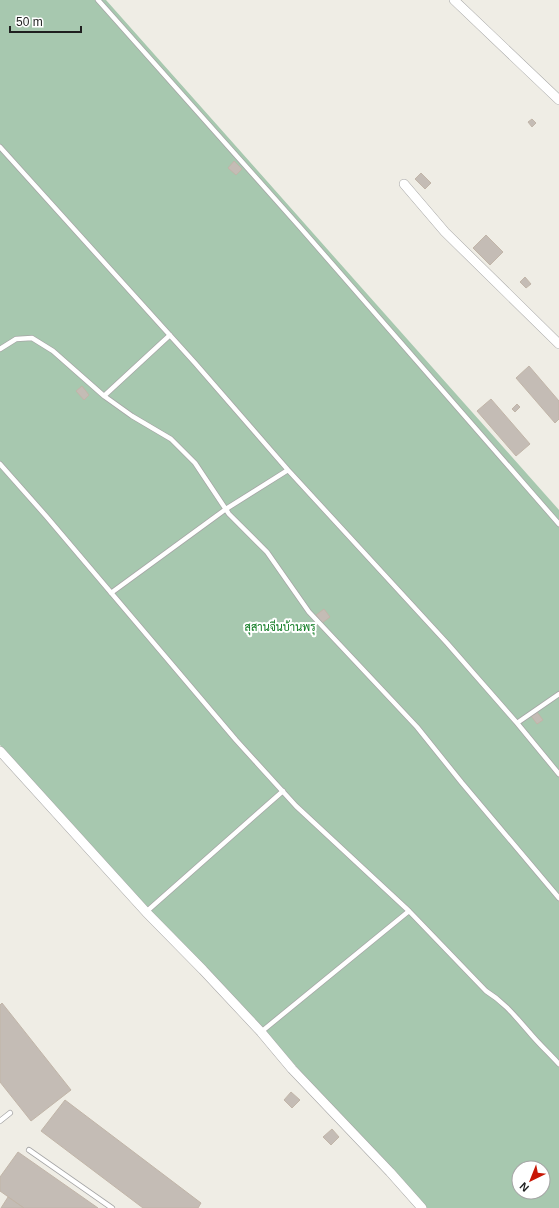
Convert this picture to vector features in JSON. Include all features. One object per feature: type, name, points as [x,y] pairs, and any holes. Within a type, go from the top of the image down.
[{"type":"street","points":[[454,0],[559,100]]},
{"type":"street","points":[[404,184],[445,232],[559,344]]},
{"type":"street","points":[[0,751],[146,912],[261,1032],[292,1069],[390,1172],[422,1208]]},
{"type":"lane","points":[[98,0],[299,226],[559,524]]},
{"type":"lane","points":[[0,147],[170,335],[288,470],[518,722],[559,774]]},
{"type":"lane","points":[[104,396],[170,335]]},
{"type":"lane","points":[[0,349],[16,339],[32,338],[53,351],[104,396],[132,416],[171,439],[195,464],[229,514],[266,552],[310,612],[417,727],[559,898]]},
{"type":"lane","points":[[0,464],[236,740],[296,806],[408,911],[486,991],[510,1010],[559,1064]]},
{"type":"lane","points":[[111,593],[226,509],[288,470]]},
{"type":"lane","points":[[518,722],[559,694]]},
{"type":"lane","points":[[146,912],[283,791]]},
{"type":"lane","points":[[261,1032],[408,911]]},
{"type":"lane","points":[[0,1121],[10,1113]]},
{"type":"lane","points":[[29,1150],[112,1208]]},
{"type":"green space","name":"สุสานจีนบ้านพรุ","points":[[0,0],[106,0],[559,510],[559,1208],[426,1208],[328,1103],[268,1034],[148,909],[0,745]]},
{"type":"building","points":[[532,119],[536,123],[532,127],[528,122]]},
{"type":"building","points":[[234,161],[242,169],[236,175],[228,168]]},
{"type":"building","points":[[421,173],[431,183],[425,189],[415,179]]},
{"type":"building","points":[[486,235],[503,252],[490,265],[473,248]]},
{"type":"building","points":[[525,277],[531,284],[526,288],[520,282]]},
{"type":"building","points":[[529,366],[559,401],[559,419],[555,423],[516,378]]},
{"type":"building","points":[[82,386],[89,395],[84,400],[76,391]]},
{"type":"building","points":[[491,399],[530,444],[516,456],[477,411]]},
{"type":"building","points":[[517,404],[520,407],[515,412],[512,409]]},
{"type":"building","points":[[324,609],[330,617],[322,623],[316,615]]},
{"type":"building","points":[[537,712],[543,720],[537,724],[531,716]]},
{"type":"building","points":[[2,1003],[71,1090],[31,1121],[0,1082],[0,1005]]},
{"type":"building","points":[[291,1092],[300,1100],[292,1108],[284,1100]]},
{"type":"building","points":[[65,1100],[201,1203],[198,1208],[143,1208],[41,1131]]},
{"type":"building","points":[[332,1129],[339,1137],[331,1145],[323,1137]]},
{"type":"building","points":[[18,1152],[98,1208],[24,1208],[0,1191],[0,1177]]},
{"type":"building","points":[[8,1197],[24,1208],[1,1208]]}]
